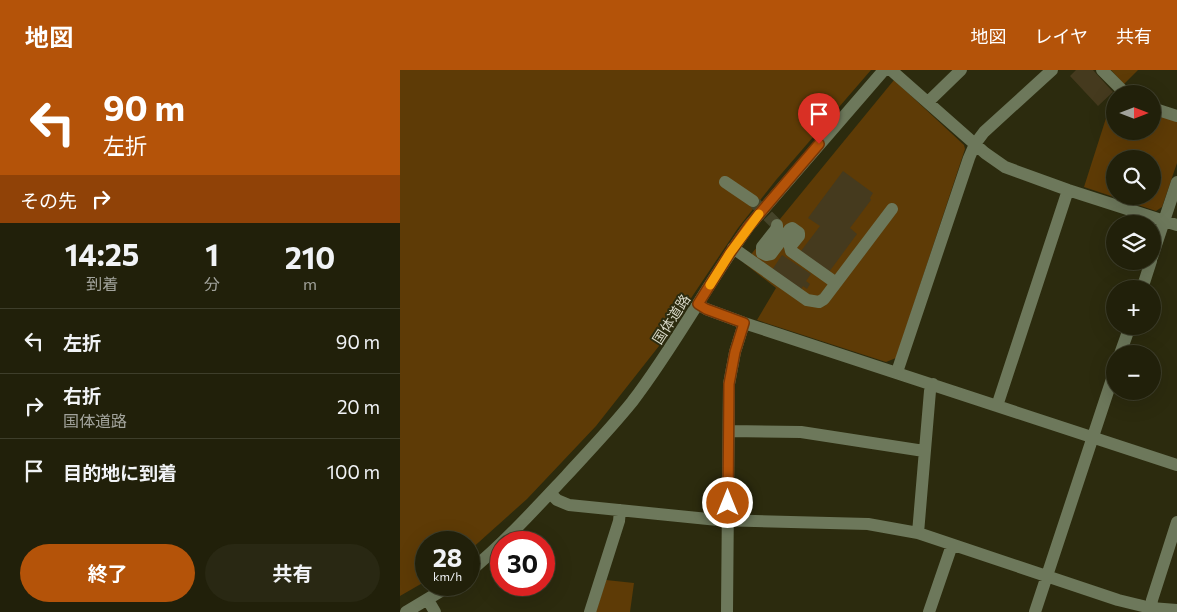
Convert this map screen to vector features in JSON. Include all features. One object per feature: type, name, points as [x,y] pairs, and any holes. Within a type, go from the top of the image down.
[{"type":"street","name":"国体道路","points":[[480,563],[550,493],[599,441],[632,402],[733,248],[768,202],[884,70]]},
{"type":"street","points":[[891,70],[975,144],[1005,167],[1068,190],[1177,225]]},
{"type":"street","points":[[928,102],[961,70]]},
{"type":"street","points":[[897,372],[968,158],[975,144],[984,132],[1052,70]]},
{"type":"street","points":[[1102,70],[1117,85]]},
{"type":"street","points":[[1161,111],[1177,116]]},
{"type":"street","points":[[725,182],[753,201]]},
{"type":"street","points":[[1161,230],[1177,182]]},
{"type":"street","points":[[997,406],[1068,190]]},
{"type":"street","points":[[733,248],[811,302],[819,302],[836,283],[892,209]]},
{"type":"street","points":[[777,225],[777,228],[762,247],[762,253],[766,255],[771,254],[792,228],[799,233],[799,236],[790,247],[791,251],[836,283]]},
{"type":"street","points":[[698,304],[706,309],[744,323],[1177,465]]},
{"type":"street","points":[[727,612],[730,372],[744,323]]},
{"type":"street","points":[[918,533],[924,451],[932,384]]},
{"type":"street","points":[[1035,612],[1106,397]]},
{"type":"street","points":[[728,431],[802,432],[924,451]]},
{"type":"street","points":[[550,493],[557,500],[569,505],[728,521],[847,522],[890,527],[918,533],[1118,600],[1151,608],[1177,610]]},
{"type":"street","points":[[590,612],[619,521],[620,510]]},
{"type":"street","points":[[1151,608],[1177,522]]},
{"type":"street","points":[[929,612],[952,545]]},
{"type":"street","points":[[406,612],[434,596]]},
{"type":"street","points":[[428,600],[435,612]]},
{"type":"shaded area","points":[[400,70],[871,70],[776,180],[738,228],[659,346],[596,426],[527,499],[480,541],[480,531],[415,531],[415,587],[400,596]]},
{"type":"shaded area","points":[[1111,70],[1138,70],[1124,84]]},
{"type":"shaded area","points":[[894,80],[964,145],[965,149],[896,358],[886,362],[757,320],[776,288],[744,263]]},
{"type":"shaded area","points":[[1161,116],[1177,122],[1177,163],[1162,207],[1156,211],[1138,205],[1161,205],[1161,150],[1106,150],[1106,194],[1084,187],[1106,118],[1106,140],[1161,140]]},
{"type":"shaded area","points":[[606,580],[634,583],[630,612],[596,612]]},
{"type":"building","points":[[1076,70],[1093,70],[1107,85],[1106,99],[1098,106],[1070,76]]},
{"type":"building","points":[[843,171],[873,193],[870,198],[871,200],[850,228],[857,234],[829,272],[801,251],[820,226],[808,218]]},
{"type":"building","points":[[782,255],[811,274],[806,281],[810,284],[807,289],[803,286],[801,290],[772,270]]},
{"type":"tunnel","points":[[755,203],[777,225]]},
{"type":"slow traffic","points":[[710,285],[730,253],[759,214]]},
{"type":"route","points":[[728,503],[730,372],[744,323],[706,309],[698,304],[749,226],[819,144]]}]
